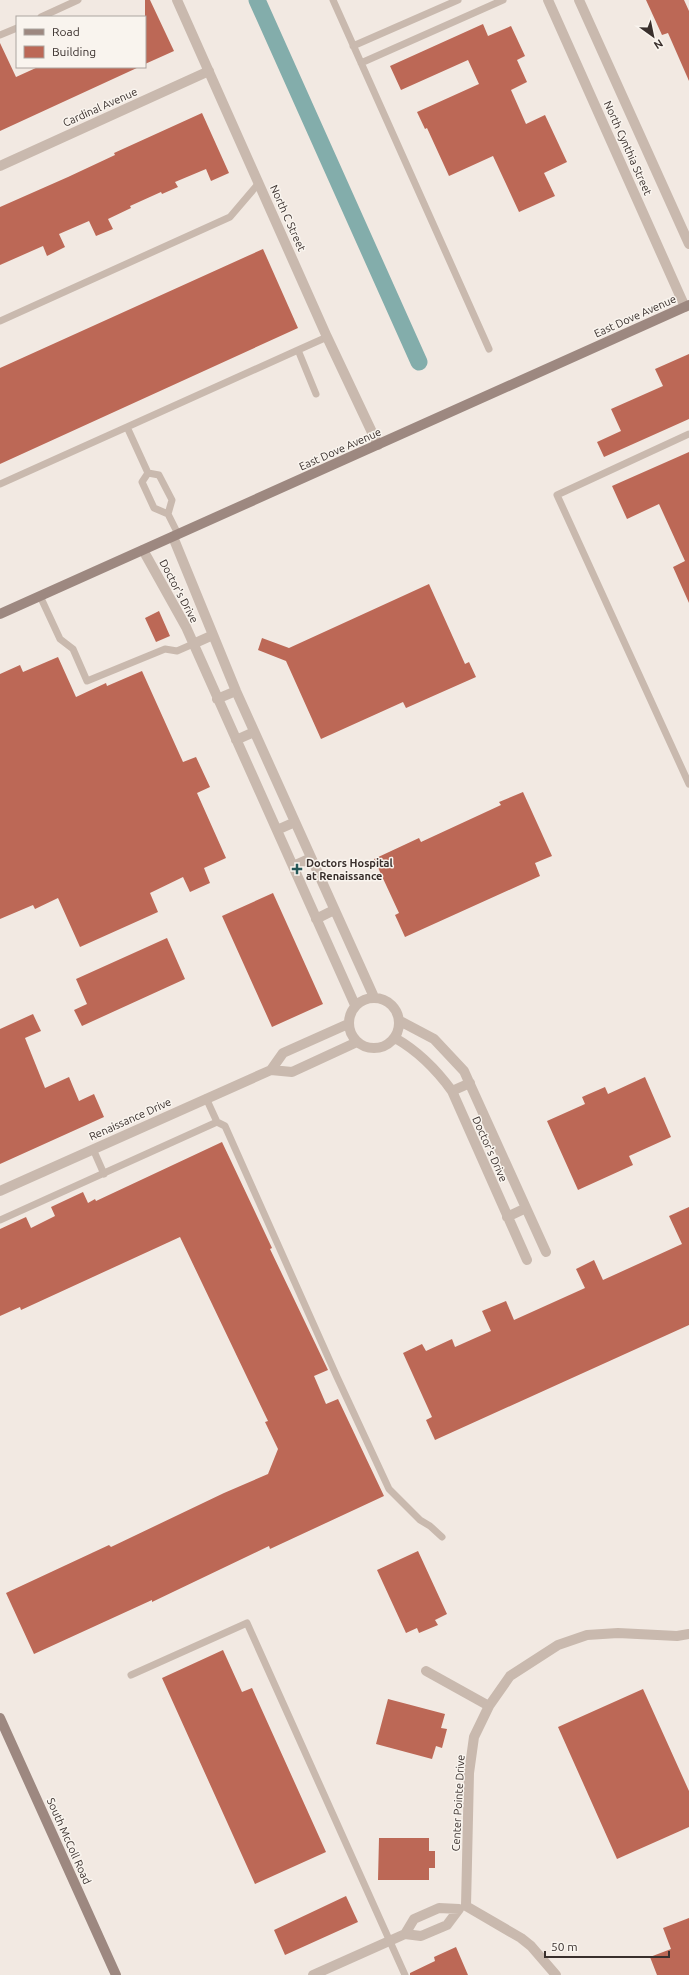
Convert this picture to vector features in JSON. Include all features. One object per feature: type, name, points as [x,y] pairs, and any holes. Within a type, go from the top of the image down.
[{"type":"main road","name":"East Dove Avenue","points":[[0,614],[687,306]]},
{"type":"main road","name":"South McColl Road","points":[[0,1718],[116,1975]]},
{"type":"street","name":"North C Street","points":[[177,0],[378,445]]},
{"type":"street","name":"North Cynthia Street","points":[[548,0],[687,306]]},
{"type":"street","name":"North Cynthia Street","points":[[579,0],[689,244]]},
{"type":"street","name":"Cardinal Avenue","points":[[0,166],[209,71]]},
{"type":"street","name":"Doctor's Drive","points":[[175,536],[236,691],[374,997]]},
{"type":"street","name":"Doctor's Drive","points":[[144,550],[193,644],[355,1005]]},
{"type":"street","points":[[193,644],[213,635]]},
{"type":"street","points":[[217,699],[236,691]]},
{"type":"street","points":[[236,740],[254,732]]},
{"type":"street","points":[[277,830],[295,822]]},
{"type":"street","points":[[293,866],[311,858]]},
{"type":"street","points":[[316,919],[334,910]]},
{"type":"street","points":[[374,997],[383,998],[390,1002],[396,1010],[400,1021],[399,1031],[395,1038],[386,1046],[375,1049],[366,1048],[357,1042],[351,1035],[348,1024],[350,1014],[355,1005],[366,998],[374,997]]},
{"type":"street","name":"Doctor's Drive","points":[[400,1021],[434,1039],[464,1071],[546,1252]]},
{"type":"street","points":[[271,1070],[283,1053],[348,1024]]},
{"type":"street","points":[[415,1050],[426,1036]]},
{"type":"street","name":"Doctor's Drive","points":[[395,1038],[415,1050],[443,1079],[452,1091],[527,1260]]},
{"type":"street","name":"Renaissance Drive","points":[[0,1191],[271,1070],[292,1072],[357,1042]]},
{"type":"street","points":[[452,1091],[470,1083]]},
{"type":"street","points":[[507,1217],[526,1208]]},
{"type":"street","name":"Center Pointe Drive","points":[[462,1907],[469,1773],[474,1737],[489,1706],[510,1676],[541,1654],[558,1645],[587,1635],[618,1633],[677,1636],[689,1634]]},
{"type":"street","points":[[426,1671],[489,1706]]},
{"type":"street","points":[[405,1934],[414,1919],[439,1908],[462,1907],[521,1938],[531,1946],[556,1975]]},
{"type":"street","points":[[313,1975],[405,1934],[421,1936],[447,1925],[462,1907]]},
{"type":"lane","points":[[43,16],[78,0]]},
{"type":"lane","points":[[333,0],[489,348]]},
{"type":"lane","points":[[353,46],[458,0]]},
{"type":"lane","points":[[361,63],[503,0]]},
{"type":"lane","points":[[0,35],[16,28]]},
{"type":"lane","points":[[0,321],[230,217],[259,183]]},
{"type":"lane","points":[[0,484],[328,337]]},
{"type":"lane","points":[[298,350],[316,394]]},
{"type":"lane","points":[[127,427],[148,473]]},
{"type":"lane","points":[[689,434],[557,495],[689,784]]},
{"type":"lane","points":[[148,473],[159,474],[172,500],[168,514],[175,536]]},
{"type":"lane","points":[[148,473],[142,482],[151,502],[154,508],[168,514]]},
{"type":"lane","points":[[40,596],[60,640],[73,649],[87,681],[165,649],[177,651],[193,644]]},
{"type":"lane","points":[[206,1098],[217,1122],[225,1126],[337,1377],[389,1489],[420,1520],[442,1536]]},
{"type":"lane","points":[[0,1220],[217,1122]]},
{"type":"lane","points":[[94,1149],[104,1174]]},
{"type":"lane","points":[[131,1675],[247,1623],[405,1975]]},
{"type":"building","points":[[145,0],[150,0],[174,51],[146,64],[146,16]]},
{"type":"building","points":[[646,0],[684,0],[689,11],[689,81],[668,33],[662,35]]},
{"type":"building","points":[[483,24],[488,36],[511,26],[525,56],[517,60],[527,82],[511,90],[526,124],[545,115],[567,162],[544,173],[555,196],[519,212],[493,156],[449,176],[427,128],[425,129],[417,112],[479,84],[468,60],[401,90],[390,66]]},
{"type":"building","points":[[0,43],[16,77],[36,68],[137,68],[0,131]]},
{"type":"building","points":[[202,113],[229,173],[211,181],[206,169],[175,182],[178,187],[162,194],[161,192],[130,206],[131,208],[108,219],[113,229],[96,236],[89,221],[59,234],[65,247],[47,256],[43,246],[0,265],[0,207],[68,177],[115,155],[114,153]]},
{"type":"building","points":[[263,249],[298,328],[0,464],[0,368]]},
{"type":"building","points":[[689,354],[689,419],[604,457],[597,442],[621,431],[611,409],[663,386],[655,369]]},
{"type":"building","points":[[689,452],[689,603],[673,567],[685,561],[659,504],[627,519],[612,486]]},
{"type":"building","points":[[429,584],[465,664],[469,662],[476,677],[406,708],[403,702],[321,739],[286,661],[258,650],[262,638],[289,648]]},
{"type":"building","points":[[159,611],[170,636],[156,642],[145,618]]},
{"type":"building","points":[[58,657],[76,697],[106,683],[107,686],[142,671],[183,762],[196,757],[210,787],[197,793],[226,858],[204,868],[210,883],[190,892],[183,877],[150,893],[158,912],[80,947],[58,898],[35,909],[33,905],[0,919],[0,674],[20,665],[23,672]]},
{"type":"building","points":[[523,792],[552,856],[535,863],[540,876],[405,937],[395,915],[399,913],[374,859],[419,838],[421,842],[501,805],[499,802]]},
{"type":"building","points":[[273,893],[323,1004],[272,1027],[222,916]]},
{"type":"building","points":[[167,938],[185,979],[82,1026],[74,1010],[87,1004],[76,979]]},
{"type":"building","points":[[33,1014],[41,1031],[25,1038],[45,1088],[69,1077],[79,1101],[94,1094],[104,1117],[0,1164],[0,1029]]},
{"type":"building","points":[[645,1077],[671,1137],[629,1156],[633,1165],[578,1190],[547,1121],[585,1104],[582,1097],[605,1087],[608,1094]]},
{"type":"building","points":[[222,1142],[272,1248],[270,1249],[328,1370],[314,1376],[326,1404],[338,1399],[384,1496],[270,1549],[269,1546],[152,1602],[152,1600],[34,1654],[6,1593],[109,1545],[111,1547],[224,1493],[268,1474],[278,1449],[265,1422],[268,1421],[180,1237],[21,1310],[20,1307],[0,1316],[0,1229],[26,1217],[31,1228],[55,1216],[51,1207],[83,1192],[88,1203],[95,1199],[96,1201]]},
{"type":"building","points":[[689,1207],[689,1325],[435,1440],[426,1420],[432,1417],[403,1353],[422,1344],[426,1351],[452,1339],[455,1347],[491,1331],[482,1311],[506,1301],[514,1320],[585,1288],[576,1269],[594,1260],[603,1280],[682,1244],[669,1216]]},
{"type":"building","points":[[418,1551],[447,1614],[435,1620],[438,1625],[419,1633],[417,1628],[406,1633],[377,1570]]},
{"type":"building","points":[[223,1650],[242,1692],[252,1688],[326,1852],[255,1884],[162,1678]]},
{"type":"building","points":[[643,1689],[689,1791],[689,1827],[617,1859],[558,1727]]},
{"type":"building","points":[[388,1699],[445,1714],[441,1728],[447,1729],[442,1748],[436,1746],[432,1759],[376,1744]]},
{"type":"building","points":[[379,1838],[429,1838],[429,1851],[435,1851],[435,1868],[429,1868],[429,1880],[378,1880]]},
{"type":"building","points":[[346,1896],[358,1922],[285,1955],[274,1930]]},
{"type":"building","points":[[689,1918],[689,1975],[657,1975],[650,1957],[671,1949],[663,1928]]},
{"type":"building","points":[[456,1947],[468,1975],[410,1975],[410,1973],[435,1961],[434,1957]]},
{"type":"waterway","points":[[257,0],[419,362]]},
{"type":"place","name":"Doctors Hospital at Renaissance","points":[[297,869]]}]
